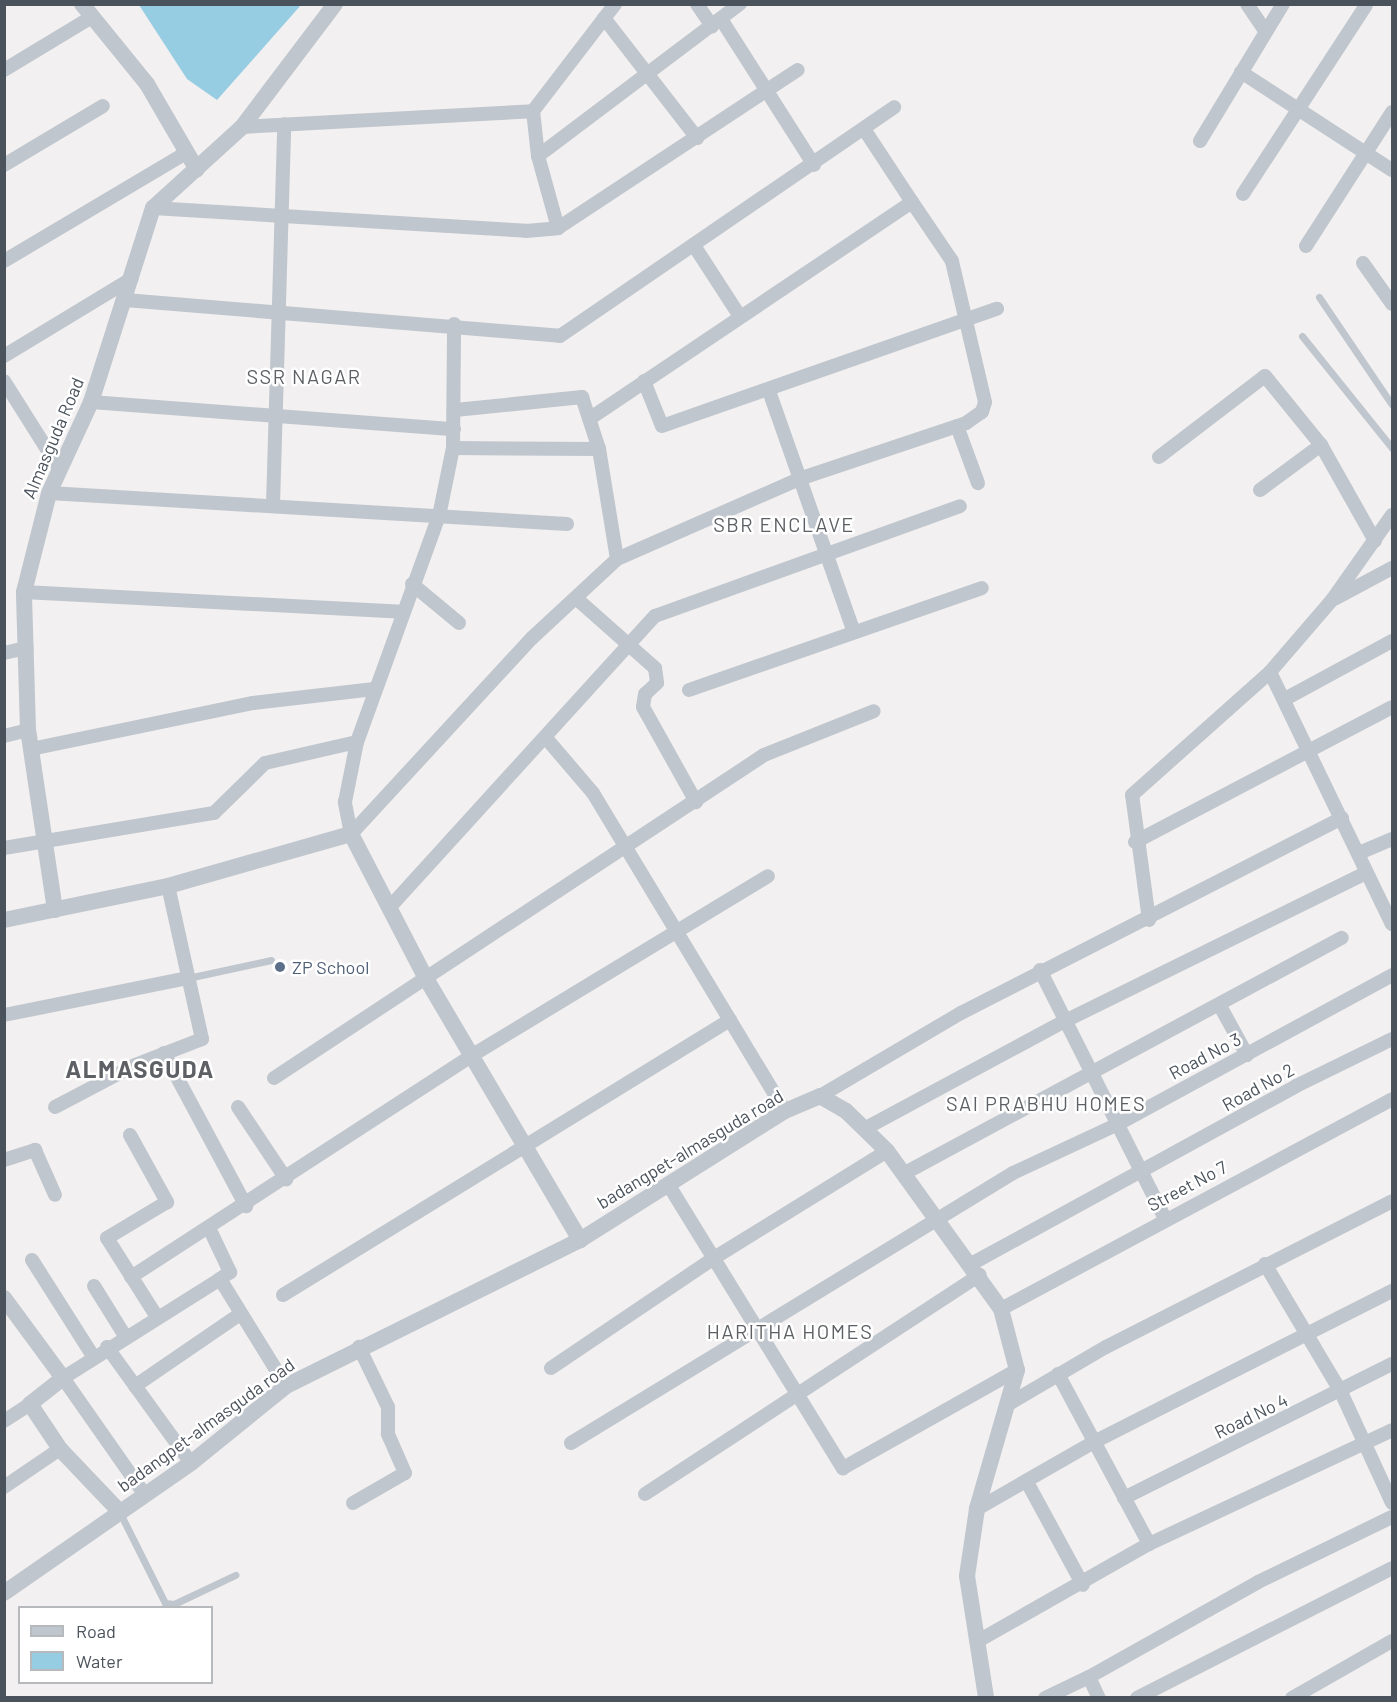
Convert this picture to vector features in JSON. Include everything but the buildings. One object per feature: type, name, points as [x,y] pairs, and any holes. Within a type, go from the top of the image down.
[{"type":"street","points":[[153,208],[242,127],[335,4]]},
{"type":"street","points":[[558,228],[538,156],[533,111],[615,4]]},
{"type":"street","points":[[697,4],[717,22],[768,90],[814,165]]},
{"type":"street","points":[[538,156],[650,75],[740,4]]},
{"type":"street","points":[[1247,4],[1265,31]]},
{"type":"street","points":[[1200,141],[1282,4]]},
{"type":"street","points":[[1243,194],[1366,5]]},
{"type":"street","points":[[4,69],[87,11],[147,84],[197,170]]},
{"type":"street","points":[[604,18],[697,138]]},
{"type":"street","points":[[153,208],[285,213],[526,231],[558,228],[798,70]]},
{"type":"street","points":[[1241,72],[1392,170]]},
{"type":"street","points":[[4,165],[103,106]]},
{"type":"street","points":[[125,300],[454,324],[560,336],[695,247],[894,107]]},
{"type":"street","points":[[242,127],[533,111]]},
{"type":"street","points":[[1306,246],[1392,112]]},
{"type":"street","points":[[273,505],[285,213],[284,124]]},
{"type":"street","points":[[4,920],[168,886],[351,834],[532,638],[578,599],[617,559],[799,479],[976,418],[985,402],[952,261],[864,129]]},
{"type":"street","points":[[4,261],[186,153]]},
{"type":"street","points":[[591,418],[739,315],[912,202]]},
{"type":"street","name":"Almasguda Road","points":[[55,910],[28,730],[24,592],[49,492],[91,402],[153,208]]},
{"type":"street","points":[[695,247],[739,315]]},
{"type":"street","points":[[1363,262],[1392,304]]},
{"type":"street","points":[[4,356],[131,279]]},
{"type":"street","points":[[644,381],[662,426],[769,391],[998,309]]},
{"type":"street","points":[[454,324],[453,448],[439,516],[401,612],[374,689],[357,742],[345,802],[351,834],[424,975],[580,1240]]},
{"type":"street","points":[[1159,457],[1265,376],[1321,445],[1375,541]]},
{"type":"street","points":[[4,381],[60,470]]},
{"type":"street","points":[[769,391],[853,630]]},
{"type":"street","points":[[455,410],[578,397],[591,418],[599,449],[617,559]]},
{"type":"street","points":[[91,402],[454,429]]},
{"type":"street","points":[[957,426],[978,483]]},
{"type":"street","points":[[1260,490],[1321,445]]},
{"type":"street","points":[[453,448],[599,449]]},
{"type":"street","points":[[49,492],[567,524]]},
{"type":"street","points":[[390,908],[655,616],[960,506]]},
{"type":"street","points":[[1149,920],[1135,842],[1135,789],[1270,672],[1332,600],[1392,515]]},
{"type":"street","points":[[1332,600],[1392,568]]},
{"type":"street","points":[[412,584],[459,623]]},
{"type":"street","points":[[689,690],[853,630],[982,588]]},
{"type":"street","points":[[24,592],[401,612]]},
{"type":"street","points":[[578,599],[655,668],[657,684],[645,694],[642,707],[696,802]]},
{"type":"street","points":[[1285,699],[1392,641]]},
{"type":"street","points":[[4,653],[26,648]]},
{"type":"street","points":[[1270,672],[1392,924]]},
{"type":"street","points":[[31,749],[253,703],[374,689]]},
{"type":"street","points":[[1135,842],[1392,707]]},
{"type":"street","points":[[274,1078],[424,975],[794,738],[873,711]]},
{"type":"street","points":[[4,736],[28,730]]},
{"type":"street","points":[[546,738],[576,769],[626,846],[679,931],[785,1112]]},
{"type":"street","points":[[4,848],[214,813],[265,763],[357,742]]},
{"type":"street","points":[[986,1698],[968,1576],[977,1509],[1017,1370],[1001,1309],[977,1269],[887,1151],[866,1128],[820,1096],[1040,970],[1149,920],[1342,818]]},
{"type":"street","points":[[1359,854],[1392,839]]},
{"type":"street","points":[[866,1128],[1065,1021],[1366,873]]},
{"type":"street","points":[[131,1277],[210,1230],[471,1056],[768,876]]},
{"type":"street","points":[[55,1107],[164,1053],[202,1039],[168,886]]},
{"type":"street","points":[[905,1173],[1091,1072],[1220,1006],[1342,938]]},
{"type":"street","points":[[1040,970],[1143,1171],[1165,1219]]},
{"type":"street","name":"Road No 3","points":[[571,1443],[1013,1173],[1118,1124],[1392,975]]},
{"type":"street","points":[[4,1015],[188,978]]},
{"type":"street","points":[[1220,1006],[1247,1055]]},
{"type":"street","points":[[283,1295],[730,1020]]},
{"type":"street","name":"Road No 2","points":[[645,1494],[796,1395],[977,1269],[1143,1171],[1392,1039]]},
{"type":"street","points":[[164,1053],[246,1206]]},
{"type":"street","name":"badangpet-almasguda road","points":[[4,1593],[191,1463],[286,1386],[359,1347],[580,1240],[785,1112],[820,1096]]},
{"type":"street","name":"Street No 7","points":[[1001,1309],[1392,1099]]},
{"type":"street","points":[[238,1107],[286,1179]]},
{"type":"street","points":[[130,1135],[167,1202],[107,1238],[157,1317]]},
{"type":"street","points":[[4,1160],[35,1150],[55,1195]]},
{"type":"street","points":[[551,1368],[714,1258],[887,1151]]},
{"type":"street","points":[[668,1184],[843,1468],[1017,1370]]},
{"type":"street","points":[[1007,1405],[1058,1374],[1265,1264],[1392,1201]]},
{"type":"street","points":[[4,1421],[93,1356],[230,1272],[210,1230]]},
{"type":"street","points":[[32,1260],[93,1356]]},
{"type":"street","points":[[1265,1264],[1341,1392],[1391,1496]]},
{"type":"street","points":[[220,1279],[286,1386]]},
{"type":"street","points":[[93,1286],[125,1336]]},
{"type":"street","points":[[977,1509],[1094,1442],[1392,1291]]},
{"type":"street","points":[[4,1298],[145,1495]]},
{"type":"street","points":[[135,1386],[240,1314]]},
{"type":"street","points":[[107,1347],[191,1463]]},
{"type":"street","points":[[353,1503],[405,1473],[388,1434],[388,1407],[359,1347]]},
{"type":"street","name":"Road No 4","points":[[1124,1498],[1341,1392],[1392,1364]]},
{"type":"street","points":[[1058,1374],[1149,1544]]},
{"type":"street","points":[[30,1404],[60,1449],[120,1512]]},
{"type":"street","points":[[978,1641],[1083,1584],[1149,1544],[1392,1430]]},
{"type":"street","points":[[4,1487],[60,1449]]},
{"type":"street","points":[[1027,1482],[1083,1584]]},
{"type":"street","points":[[1044,1698],[1089,1677],[1258,1582],[1392,1517]]},
{"type":"street","points":[[1137,1698],[1392,1568]]},
{"type":"street","points":[[1292,1698],[1392,1641]]},
{"type":"street","points":[[1089,1677],[1099,1698]]},
{"type":"lane","points":[[1319,297],[1392,405]]},
{"type":"lane","points":[[1302,336],[1392,445]]},
{"type":"lane","points":[[188,978],[271,960]]},
{"type":"lane","points":[[120,1512],[165,1603],[174,1604],[235,1575]]},
{"type":"water","points":[[139,5],[301,5],[217,100],[187,79]]},
{"type":"place","name":"ZP School","points":[[280,967]]},
{"type":"district","name":"SSR NAGAR","points":[[304,376]]},
{"type":"district","name":"SBR ENCLAVE","points":[[784,524]]},
{"type":"district","name":"ALMASGUDA","points":[[140,1069]]},
{"type":"district","name":"SAI PRABHU HOMES","points":[[1046,1103]]},
{"type":"district","name":"HARITHA HOMES","points":[[790,1331]]}]
